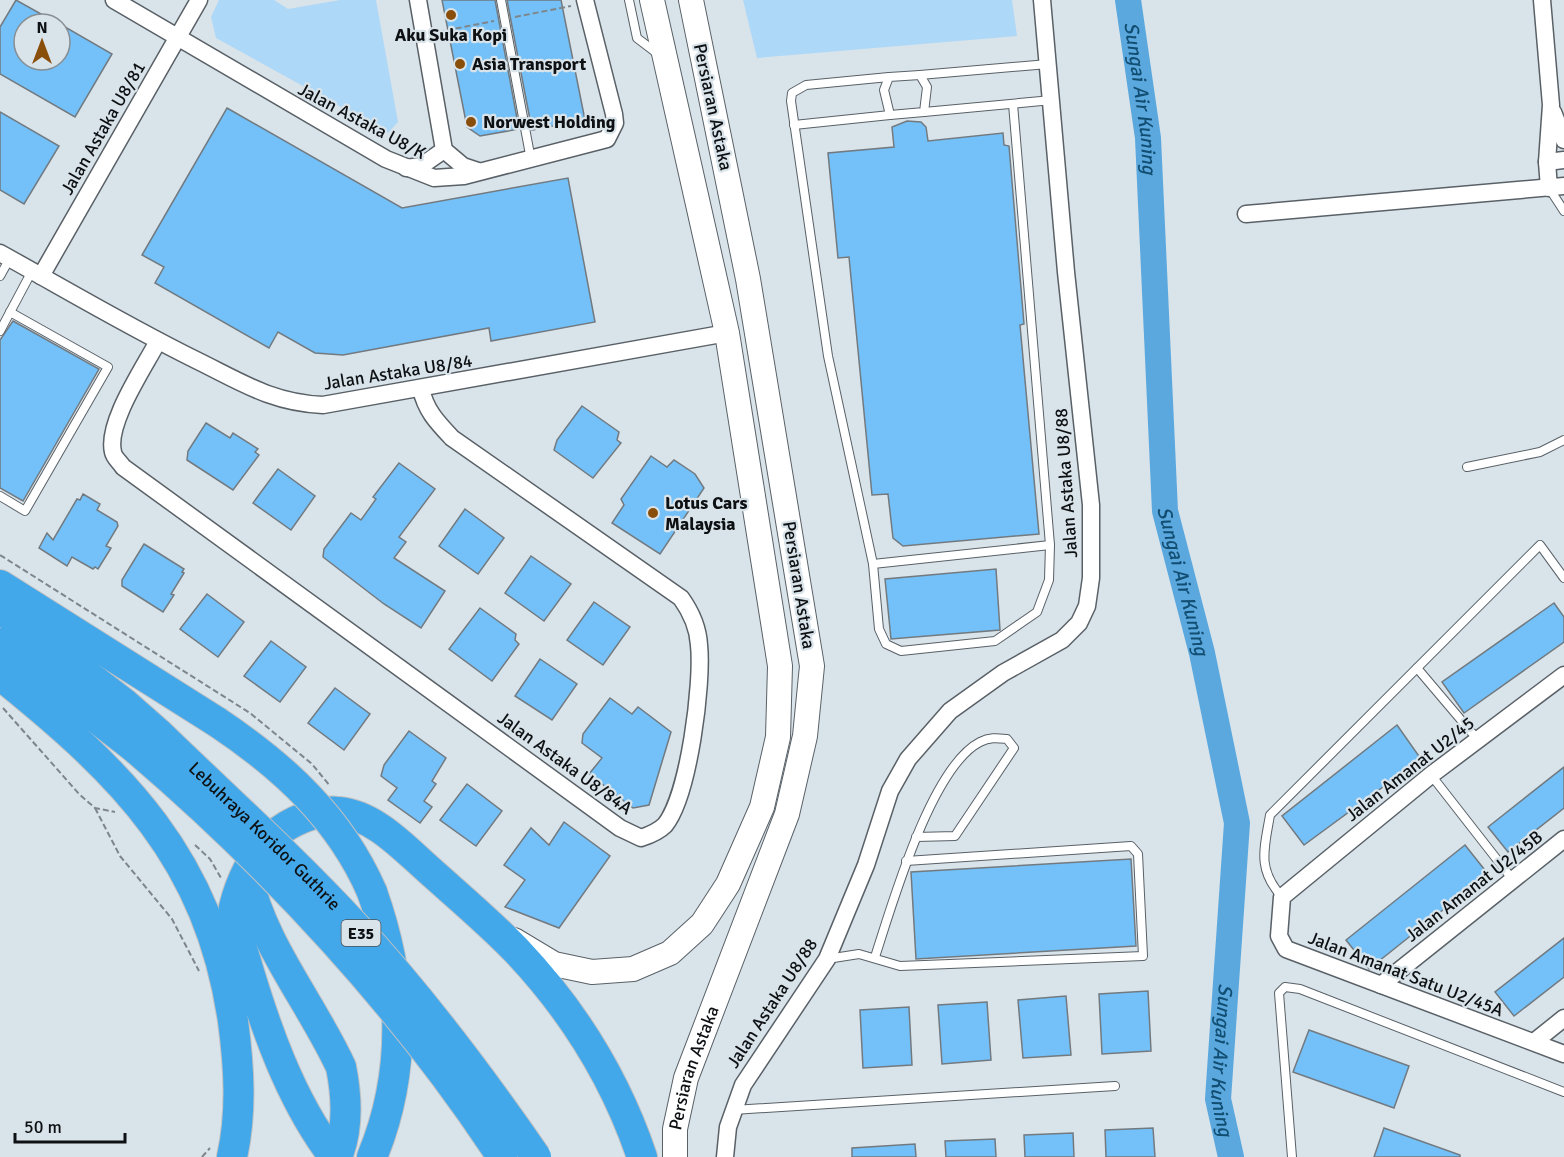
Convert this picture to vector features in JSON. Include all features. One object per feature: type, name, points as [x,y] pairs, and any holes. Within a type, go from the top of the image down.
[{"type":"highway","points":[[0,585],[249,743],[312,798],[349,847],[372,892],[391,955],[399,1026],[394,1082],[372,1157]]},
{"type":"highway","name":"Lebuhraya Koridor Guthrie","points":[[0,608],[125,704],[147,741],[244,850],[354,965],[449,1082],[502,1157]]},
{"type":"highway","name":"Lebuhraya Koridor Guthrie","points":[[0,643],[147,741],[353,924],[413,992],[467,1061],[536,1157]]},
{"type":"highway","points":[[0,675],[124,786],[146,811],[176,856],[198,898],[220,956],[236,1043],[238,1112],[222,1150]]},
{"type":"highway","points":[[336,1157],[314,1128],[265,1025],[240,942],[234,909],[247,875],[264,844],[284,827],[318,813],[337,811],[354,814],[390,836],[493,928],[558,999],[578,1027],[618,1095],[642,1157]]},
{"type":"highway","points":[[247,875],[253,902],[262,924],[341,1067],[345,1089],[346,1124],[336,1157]]},
{"type":"main road","name":"Persiaran Astaka","points":[[493,928],[554,964],[566,968],[607,972],[646,965],[670,953],[702,924],[728,884],[762,807],[778,737],[780,666],[727,333],[652,0]]},
{"type":"main road","name":"Persiaran Astaka","points":[[675,1157],[675,1129],[686,1078],[787,814],[805,736],[812,666],[748,279],[691,0]]},
{"type":"main road","points":[[727,333],[748,279]]},
{"type":"street","name":"Jalan Astaka U8/K","points":[[114,0],[178,36],[290,106],[406,168],[420,174],[449,178],[531,160],[607,139],[612,135],[615,123],[614,114],[585,0]]},
{"type":"street","name":"Jalan Astaka U8/81","points":[[37,273],[199,0]]},
{"type":"street","points":[[418,0],[444,150],[463,166],[478,171]]},
{"type":"street","name":"Jalan Astaka U8/88","points":[[725,1157],[728,1127],[743,1084],[827,959],[866,865],[890,791],[908,759],[950,711],[1003,673],[1062,640],[1079,623],[1087,606],[1091,578],[1091,505],[1066,272],[1042,0]]},
{"type":"street","points":[[1246,214],[1557,187],[1547,162],[1551,105],[1542,0]]},
{"type":"street","points":[[1551,105],[1564,140]]},
{"type":"street","points":[[406,168],[421,166],[444,150]]},
{"type":"street","points":[[1547,162],[1564,160]]},
{"type":"street","name":"Jalan Astaka U8/84","points":[[5,255],[158,341],[271,397],[295,404],[323,405],[421,389],[727,333]]},
{"type":"street","name":"Jalan Astaka U8/84A","points":[[158,341],[117,419],[112,441],[113,455],[123,467],[620,828],[641,837],[654,834],[665,824],[676,802],[695,730],[699,643],[689,608],[681,598],[452,438],[433,418],[425,405],[421,389]]},
{"type":"street","name":"Jalan Amanat U2/45","points":[[1282,897],[1431,775],[1564,675]]},
{"type":"street","name":"Jalan Amanat U2/45B","points":[[1381,985],[1564,839]]},
{"type":"street","name":"Jalan Amanat Satu U2/45A","points":[[1282,897],[1279,936],[1286,949],[1564,1054]]},
{"type":"street","points":[[1534,1042],[1564,1018]]},
{"type":"lane","points":[[501,0],[531,160]]},
{"type":"lane","points":[[629,0],[637,38],[666,60]]},
{"type":"lane","points":[[1013,104],[1050,544],[1049,580],[1037,612],[995,641],[901,651],[886,644],[879,629],[873,564],[828,356],[794,125],[792,93],[798,87],[1049,63]]},
{"type":"lane","points":[[920,75],[927,87],[924,112]]},
{"type":"lane","points":[[890,77],[884,90],[890,116]]},
{"type":"lane","points":[[794,125],[1052,100]]},
{"type":"lane","points":[[1557,187],[1564,212]]},
{"type":"lane","points":[[0,276],[5,255]]},
{"type":"lane","points":[[0,330],[9,312],[37,273]]},
{"type":"lane","points":[[0,496],[25,511],[108,367],[9,312]]},
{"type":"lane","points":[[1467,467],[1540,452],[1564,440]]},
{"type":"lane","points":[[873,564],[1050,544]]},
{"type":"lane","points":[[1282,897],[1269,882],[1263,857],[1270,815],[1540,545],[1564,578]]},
{"type":"lane","points":[[1417,668],[1478,740]]},
{"type":"lane","points":[[875,957],[906,861],[916,837],[937,794],[961,758],[992,737],[1007,739],[1014,748],[955,836],[916,837]]},
{"type":"lane","points":[[1431,775],[1513,880]]},
{"type":"lane","points":[[827,959],[859,954],[900,966],[1143,956],[1138,854],[1131,846],[906,861]]},
{"type":"lane","points":[[1292,1157],[1279,993],[1285,987],[1300,989],[1564,1092]]},
{"type":"lane","points":[[733,1110],[1115,1086]]},
{"type":"path","points":[[0,705],[79,794],[95,808],[120,856],[172,919],[201,976]]},
{"type":"path","points":[[95,808],[119,812]]},
{"type":"path","points":[[192,842],[210,859],[234,909]]},
{"type":"path","points":[[202,1157],[222,1150]]},
{"type":"shaded area","points":[[219,0],[274,0],[288,9],[340,0],[376,0],[398,122],[388,133],[216,38],[211,17]]},
{"type":"shaded area","points":[[743,0],[1012,0],[1017,36],[757,58]]},
{"type":"building","points":[[16,0],[38,12],[12,12],[12,72],[72,72],[72,31],[112,54],[75,117],[0,74],[0,27]]},
{"type":"building","points":[[442,0],[495,0],[519,129],[480,136],[467,127]]},
{"type":"building","points":[[507,0],[561,0],[585,120],[532,130]]},
{"type":"building","points":[[227,108],[402,208],[568,178],[595,322],[491,341],[489,328],[343,355],[315,353],[278,332],[269,348],[155,283],[164,267],[142,255]]},
{"type":"building","points":[[0,112],[59,146],[24,204],[0,190]]},
{"type":"building","points":[[907,121],[921,122],[926,127],[928,141],[1003,133],[1004,145],[1009,146],[1024,324],[1020,325],[1039,534],[903,546],[893,538],[888,494],[872,495],[849,257],[838,258],[828,153],[894,147],[892,127]]},
{"type":"building","points":[[13,321],[99,369],[23,501],[0,488],[0,340]]},
{"type":"building","points":[[582,406],[619,432],[617,440],[621,443],[593,478],[554,450],[557,440]]},
{"type":"building","points":[[206,423],[230,438],[233,433],[258,449],[255,452],[259,455],[233,490],[187,460],[188,451]]},
{"type":"building","name":"Lotus Cars Malaysia","points":[[651,456],[667,467],[674,460],[695,474],[704,488],[660,554],[612,523],[624,505],[621,499]]},
{"type":"building","points":[[399,463],[435,489],[399,537],[406,542],[394,558],[445,591],[421,628],[384,604],[323,557],[324,549],[351,513],[361,520],[376,499],[373,497]]},
{"type":"building","points":[[278,469],[315,496],[291,530],[253,503]]},
{"type":"building","points":[[83,494],[100,504],[97,510],[117,522],[118,526],[106,546],[111,548],[98,569],[95,567],[93,569],[72,557],[67,566],[39,548],[47,533],[53,540],[77,499],[80,500]]},
{"type":"building","points":[[465,509],[504,538],[478,574],[439,546]]},
{"type":"building","points":[[144,544],[184,569],[182,572],[184,573],[171,594],[174,595],[163,612],[122,586],[122,580]]},
{"type":"building","points":[[531,556],[571,584],[544,621],[505,593]]},
{"type":"building","points":[[996,569],[1000,630],[891,639],[885,579]]},
{"type":"building","points":[[207,594],[244,622],[218,657],[180,629]]},
{"type":"building","points":[[594,602],[630,627],[603,665],[567,640]]},
{"type":"building","points":[[1554,603],[1564,617],[1564,642],[1464,713],[1442,682]]},
{"type":"building","points":[[480,608],[516,634],[515,640],[519,644],[492,681],[449,649]]},
{"type":"building","points":[[271,641],[306,667],[280,702],[244,676]]},
{"type":"building","points":[[540,659],[577,684],[552,720],[515,696]]},
{"type":"building","points":[[335,688],[370,714],[344,750],[308,723]]},
{"type":"building","points":[[610,698],[632,714],[638,707],[671,732],[649,805],[633,808],[589,774],[602,758],[582,743],[583,734]]},
{"type":"building","points":[[1397,725],[1421,759],[1304,845],[1282,816]]},
{"type":"building","points":[[409,731],[446,758],[432,781],[436,784],[424,801],[432,807],[420,823],[388,800],[397,788],[381,776],[384,765]]},
{"type":"building","points":[[1564,767],[1564,808],[1508,852],[1488,827]]},
{"type":"building","points":[[467,784],[502,811],[476,846],[440,820]]},
{"type":"building","points":[[564,822],[610,856],[559,928],[505,907],[525,880],[504,865],[531,828],[549,845]]},
{"type":"building","points":[[1465,845],[1488,874],[1369,969],[1346,940]]},
{"type":"building","points":[[1131,859],[1136,946],[916,959],[911,872]]},
{"type":"building","points":[[1564,938],[1564,977],[1514,1016],[1495,992]]},
{"type":"building","points":[[1148,991],[1151,1051],[1102,1054],[1099,994]]},
{"type":"building","points":[[1066,996],[1071,1055],[1023,1058],[1018,1000]]},
{"type":"building","points":[[987,1002],[991,1060],[942,1064],[938,1005]]},
{"type":"building","points":[[909,1007],[912,1065],[863,1068],[860,1010]]},
{"type":"building","points":[[1309,1030],[1409,1066],[1394,1108],[1293,1072]]},
{"type":"building","points":[[1153,1128],[1155,1157],[1106,1157],[1105,1130]]},
{"type":"building","points":[[1384,1128],[1460,1155],[1460,1157],[1374,1157]]},
{"type":"building","points":[[1073,1133],[1074,1157],[1025,1157],[1024,1135]]},
{"type":"building","points":[[995,1139],[996,1157],[946,1157],[945,1141]]},
{"type":"building","points":[[915,1144],[916,1157],[852,1157],[852,1148]]},
{"type":"waterway","name":"Sungai Air Kuning","points":[[1128,0],[1148,138],[1165,511],[1202,653],[1237,823],[1218,1099],[1231,1157]]},
{"type":"place","name":"Aku Suka Kopi","points":[[451,15]]},
{"type":"place","name":"Asia Transport","points":[[460,64]]},
{"type":"place","name":"Norwest Holding","points":[[471,122]]},
{"type":"place","name":"Lotus Cars Malaysia","points":[[653,513]]}]
